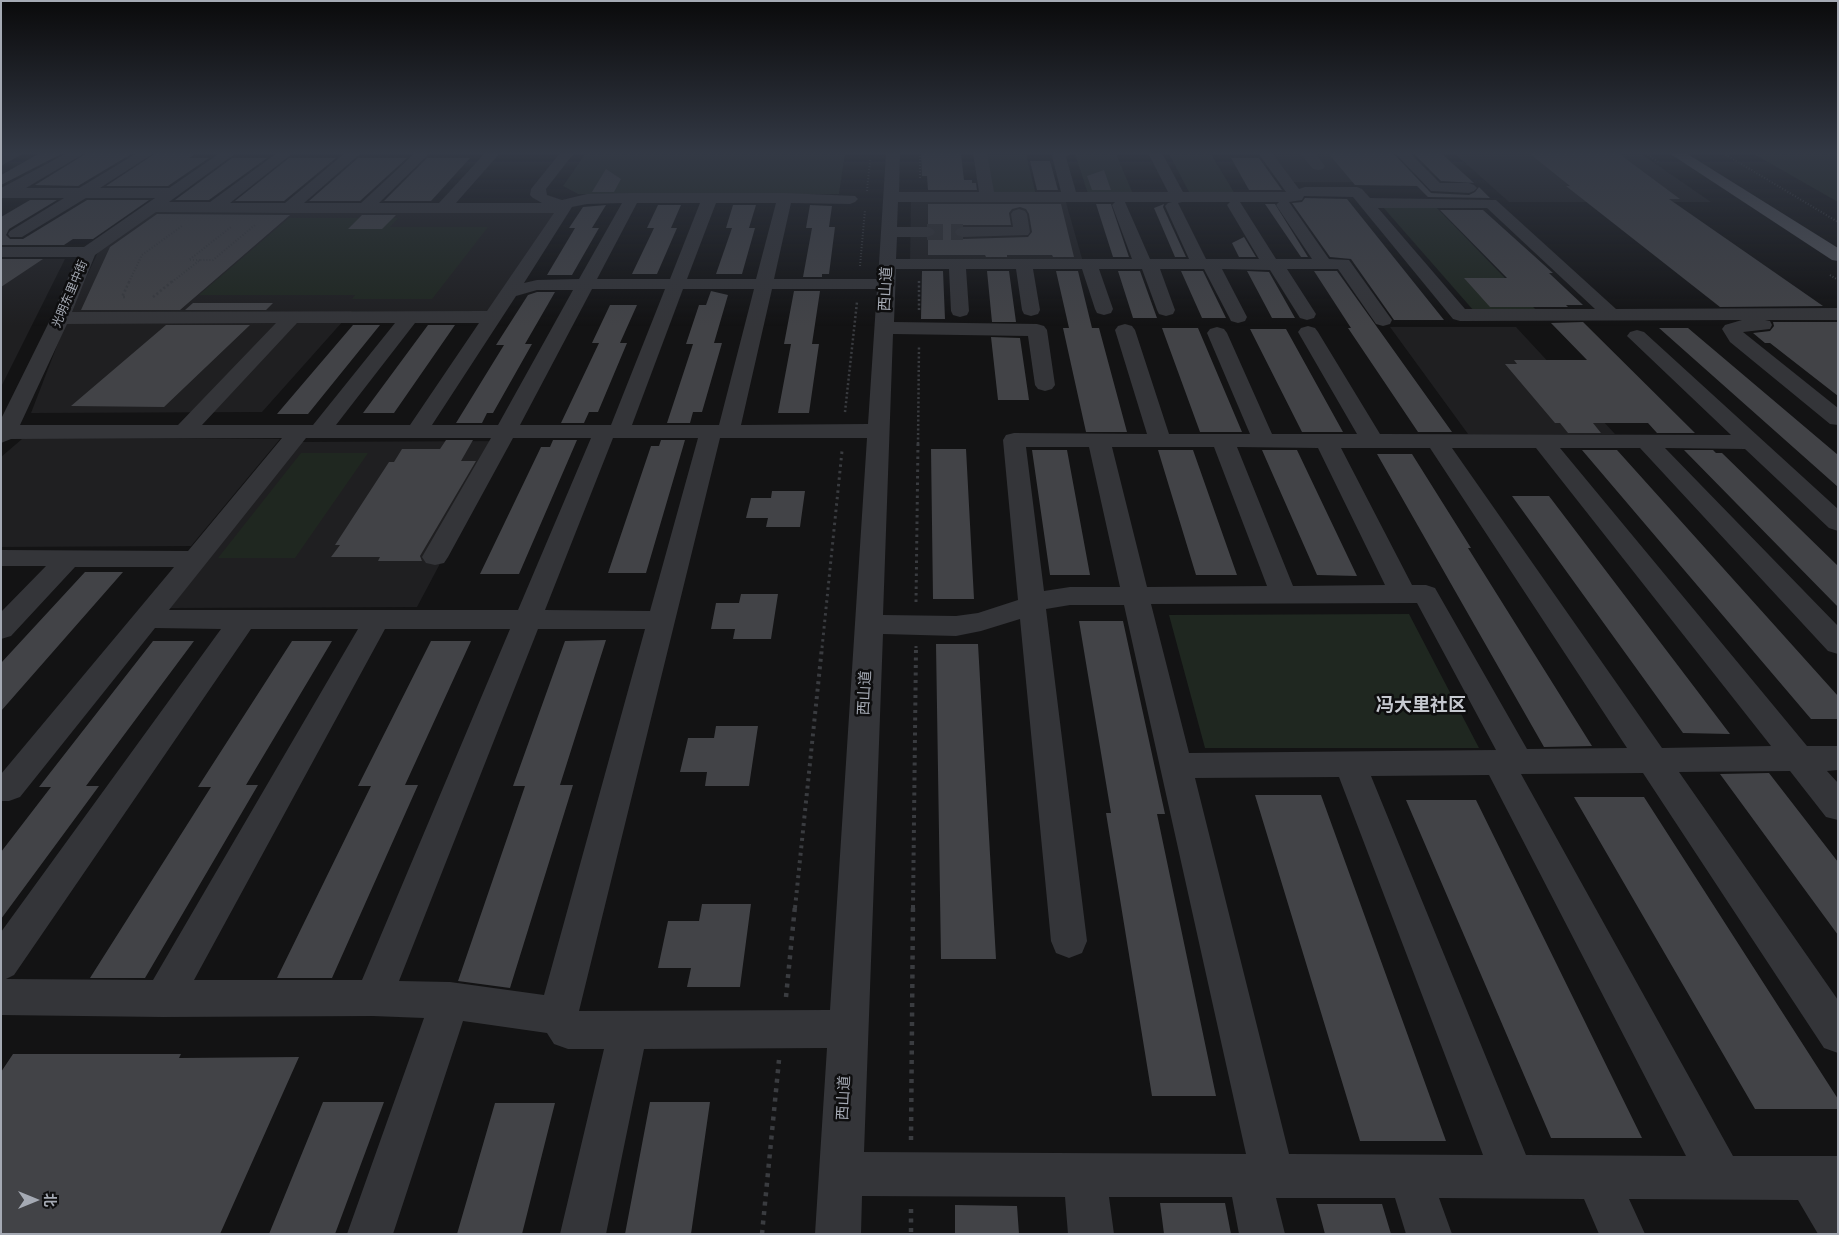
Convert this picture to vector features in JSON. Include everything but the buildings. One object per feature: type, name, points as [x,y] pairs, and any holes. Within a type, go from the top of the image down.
[{"type":"main road","points":[[1767,211],[1838,256]]},
{"type":"street","points":[[16,234],[54,211]]},
{"type":"street","name":"光明东里中街","points":[[4,434],[60,318],[88,252],[147,211]]},
{"type":"street","points":[[417,431],[510,292],[561,211]]},
{"type":"street","points":[[435,557],[506,431],[625,211]]},
{"type":"street","points":[[373,998],[527,620],[677,283],[705,211]]},
{"type":"street","points":[[558,1016],[661,620],[764,283],[782,211]]},
{"type":"street","name":"西山道","points":[[838,1234],[884,328],[877,277],[889,232],[878,211]]},
{"type":"street","points":[[1122,211],[1166,310]]},
{"type":"street","points":[[1180,211],[1205,264],[1238,317]]},
{"type":"street","points":[[1239,211],[1273,264],[1373,442]]},
{"type":"street","points":[[1289,211],[1325,264]]},
{"type":"street","points":[[1372,211],[1460,315],[1505,312],[1838,314]]},
{"type":"street","points":[[1499,211],[1611,314]]},
{"type":"street","points":[[963,232],[1022,232],[1019,214]]},
{"type":"street","points":[[980,215],[982,232]]},
{"type":"street","points":[[889,232],[927,232]]},
{"type":"street","points":[[1,252],[88,252]]},
{"type":"street","points":[[510,292],[537,285],[764,283],[877,277],[919,264],[1343,264],[1383,320]]},
{"type":"street","points":[[957,264],[960,311]]},
{"type":"street","points":[[1089,264],[1104,309]]},
{"type":"street","points":[[1024,265],[1031,310]]},
{"type":"street","points":[[60,318],[493,318]]},
{"type":"street","points":[[184,432],[292,318]]},
{"type":"street","points":[[1,788],[9,788],[195,559],[409,318]]},
{"type":"street","points":[[1838,325],[1744,325],[1732,329],[1737,338],[1838,420]]},
{"type":"street","points":[[884,328],[1037,330],[1045,385]]},
{"type":"street","points":[[1125,330],[1160,441]]},
{"type":"street","points":[[1217,334],[1264,441]]},
{"type":"street","points":[[1637,336],[1838,523]]},
{"type":"street","points":[[4,434],[417,431],[878,431]]},
{"type":"street","points":[[1069,941],[1014,440],[1751,442]]},
{"type":"street","points":[[1099,441],[1176,766],[1261,1175],[1262,1234]]},
{"type":"street","points":[[1224,441],[1284,594]]},
{"type":"street","points":[[1326,442],[1403,594]]},
{"type":"street","points":[[1437,442],[1838,1034]]},
{"type":"street","points":[[1543,442],[1838,807]]},
{"type":"street","points":[[1647,442],[1838,644]]},
{"type":"street","points":[[1,558],[195,559]]},
{"type":"street","points":[[1,629],[69,558]]},
{"type":"street","points":[[868,624],[956,626],[981,622],[1032,604],[1070,596],[1134,594],[1426,594],[1508,762],[1721,1177]]},
{"type":"street","points":[[146,620],[661,620]]},
{"type":"street","points":[[1,963],[243,620]]},
{"type":"street","points":[[164,999],[377,620]]},
{"type":"street","points":[[1176,766],[1838,758]]},
{"type":"street","points":[[1350,764],[1513,1176]]},
{"type":"street","points":[[1,996],[164,999],[373,998],[450,1001],[558,1016],[568,1030],[847,1029]]},
{"type":"street","points":[[370,1234],[450,1001]]},
{"type":"street","points":[[584,1234],[628,1030]]},
{"type":"street","points":[[840,1174],[1824,1178],[1838,1224]]},
{"type":"street","points":[[1085,1174],[1091,1234]]},
{"type":"street","points":[[1410,1176],[1429,1234]]},
{"type":"street","points":[[1597,1177],[1622,1234]]},
{"type":"path","points":[[762,1234],[844,431],[877,277],[874,211]]},
{"type":"path","points":[[1819,211],[1838,222]]},
{"type":"path","points":[[122,297],[142,255],[187,222]]},
{"type":"path","points":[[237,222],[189,260],[212,260],[258,223]]},
{"type":"path","points":[[153,297],[200,260]]},
{"type":"path","points":[[910,1234],[919,264]]},
{"type":"shaded area","points":[[156,211],[556,212],[488,311],[352,311],[262,412],[31,413],[70,312],[98,252]]},
{"type":"shaded area","points":[[911,211],[1068,211],[1083,262],[910,262]]},
{"type":"shaded area","points":[[1386,211],[1440,211],[1537,311],[1474,311]]},
{"type":"shaded area","points":[[289,218],[398,218],[390,227],[488,227],[432,299],[352,299],[355,295],[199,295]]},
{"type":"shaded area","points":[[1,259],[65,259],[2,385],[1,385]]},
{"type":"shaded area","points":[[1390,327],[1516,327],[1615,434],[1468,434]]},
{"type":"shaded area","points":[[22,439],[280,439],[191,546],[1,547],[1,457]]},
{"type":"shaded area","points":[[505,441],[417,607],[170,608],[301,442]]},
{"type":"shaded area","points":[[301,453],[368,453],[295,558],[218,558]]},
{"type":"shaded area","points":[[1409,614],[1479,748],[1205,748],[1169,615]]},
{"type":"tunnel","points":[[927,232],[963,232]]},
{"type":"district","name":"冯大里社区","points":[[1421,706]]}]
